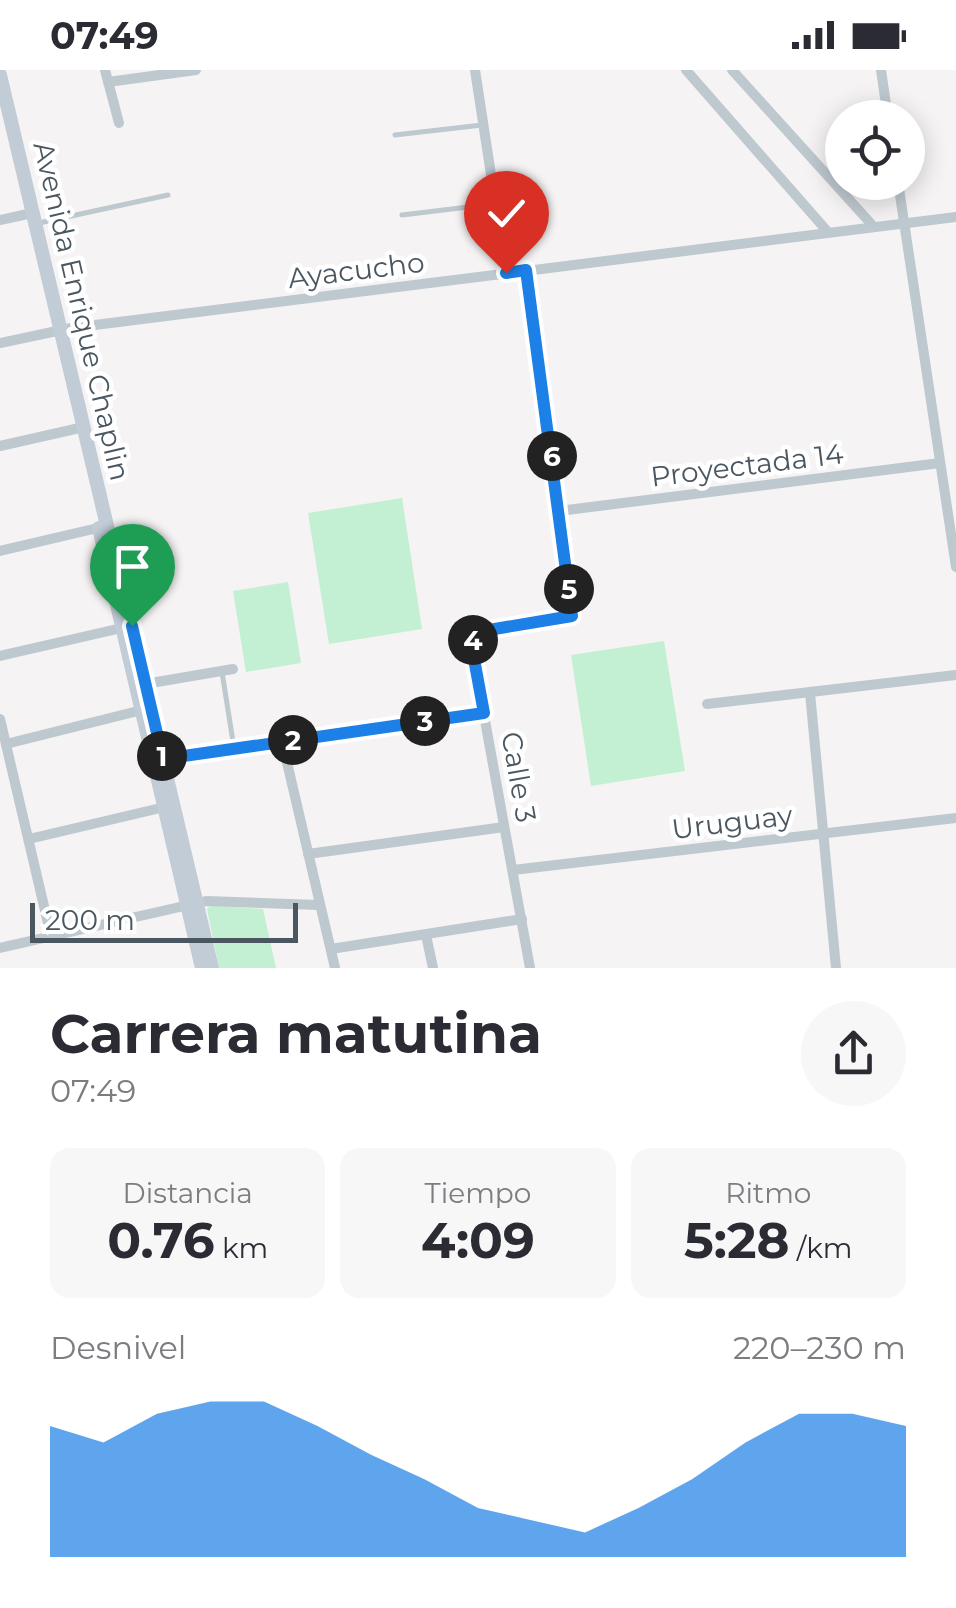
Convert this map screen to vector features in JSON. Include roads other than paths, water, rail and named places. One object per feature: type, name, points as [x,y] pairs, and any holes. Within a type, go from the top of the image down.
[{"type":"street","points":[[118,123],[107,76],[196,70]]},
{"type":"street","points":[[476,70],[506,273]]},
{"type":"street","points":[[686,70],[827,231]]},
{"type":"street","points":[[732,70],[874,227]]},
{"type":"street","points":[[881,70],[885,100]]},
{"type":"street","name":"Avenida Enrique Chaplin","points":[[0,75],[145,709],[192,904],[212,968]]},
{"type":"street","name":"Avenida Enrique Chaplin","points":[[0,114],[30,217]]},
{"type":"street","points":[[901,200],[956,566]]},
{"type":"street","points":[[0,220],[30,217]]},
{"type":"street","name":"Ayacucho","points":[[0,343],[56,331],[956,217]]},
{"type":"street","points":[[526,270],[559,511]]},
{"type":"street","points":[[0,446],[79,428]]},
{"type":"street","name":"Proyectada 14","points":[[559,511],[940,464]]},
{"type":"street","name":"Calle 3","points":[[530,968],[472,648],[477,632],[572,616],[559,511]]},
{"type":"street","points":[[0,551],[103,527]]},
{"type":"street","points":[[0,656],[127,627]]},
{"type":"street","name":"Avenida Enrique Chaplin","points":[[127,627],[144,684],[145,709]]},
{"type":"street","points":[[144,684],[228,670]]},
{"type":"street","points":[[707,704],[956,675]]},
{"type":"street","points":[[810,693],[836,968]]},
{"type":"street","points":[[6,744],[145,709]]},
{"type":"street","points":[[158,760],[484,713]]},
{"type":"street","points":[[0,719],[51,936]]},
{"type":"street","points":[[282,741],[335,968]]},
{"type":"street","points":[[28,839],[169,806]]},
{"type":"street","name":"Uruguay","points":[[513,870],[956,818]]},
{"type":"street","points":[[308,854],[504,827]]},
{"type":"street","points":[[0,948],[192,904],[319,905]]},
{"type":"street","name":"Avenida Enrique Chaplin","points":[[192,904],[202,968]]},
{"type":"street","points":[[331,949],[522,919]]},
{"type":"street","points":[[426,935],[433,968]]},
{"type":"lane","points":[[395,136],[482,125]]},
{"type":"lane","points":[[30,217],[168,195]]},
{"type":"lane","points":[[402,215],[493,204]]},
{"type":"lane","points":[[228,670],[234,748]]}]
